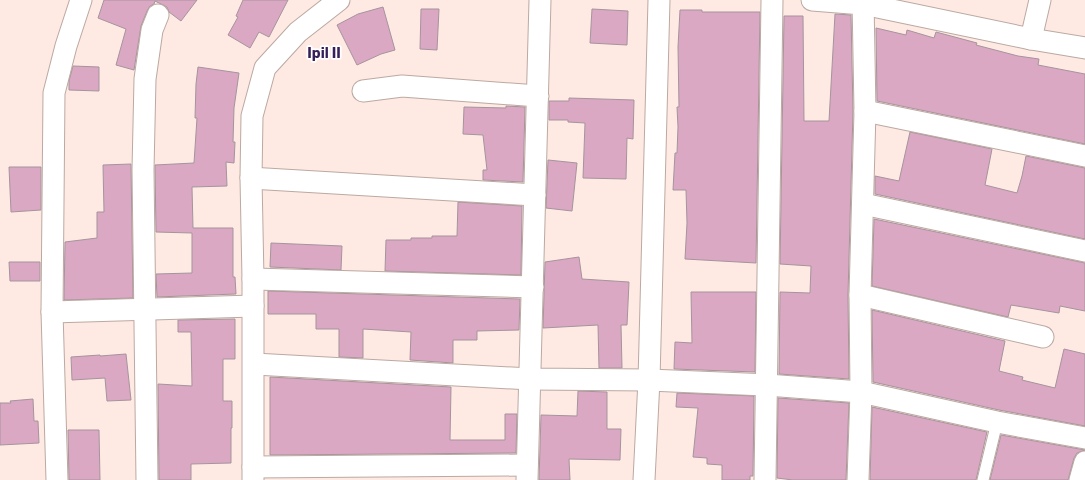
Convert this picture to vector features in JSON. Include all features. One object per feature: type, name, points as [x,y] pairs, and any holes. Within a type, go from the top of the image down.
[{"type":"street","points":[[56,480],[52,312],[54,93],[66,46],[81,0]]},
{"type":"street","points":[[339,0],[298,32],[265,68],[252,116],[251,178],[254,364],[253,473],[527,473],[540,0]]},
{"type":"street","points":[[644,480],[649,380],[659,0]]},
{"type":"street","points":[[765,480],[772,0]]},
{"type":"street","points":[[812,0],[863,2],[1031,39],[1085,48]]},
{"type":"street","points":[[1031,39],[1040,0]]},
{"type":"street","points":[[858,480],[862,392],[860,295],[865,111],[863,2]]},
{"type":"street","points":[[147,480],[146,308],[143,170],[145,79],[152,30],[158,15]]},
{"type":"street","points":[[363,91],[402,86],[538,96]]},
{"type":"street","points":[[865,111],[1085,156]]},
{"type":"street","points":[[251,178],[535,195]]},
{"type":"street","points":[[863,204],[1085,251]]},
{"type":"street","points":[[253,278],[533,287]]},
{"type":"street","points":[[860,295],[1043,337]]},
{"type":"street","points":[[52,312],[253,306]]},
{"type":"street","points":[[254,364],[530,379],[649,380],[862,392],[997,422],[1085,438]]},
{"type":"street","points":[[1080,480],[1085,462]]},
{"type":"lane","points":[[983,480],[997,422]]},
{"type":"building","points":[[104,0],[197,0],[181,21],[169,12],[167,7],[155,1],[154,4],[150,6],[141,26],[134,70],[116,65],[126,29],[98,18]]},
{"type":"building","points":[[243,0],[288,0],[269,37],[259,32],[250,48],[228,35],[238,17],[236,16]]},
{"type":"building","points":[[383,7],[395,50],[381,54],[357,65],[337,25],[358,14]]},
{"type":"building","points":[[421,9],[439,9],[437,50],[420,49]]},
{"type":"building","points":[[592,9],[628,11],[627,45],[590,43]]},
{"type":"building","points":[[680,10],[702,10],[702,12],[760,12],[756,263],[685,259],[687,223],[686,190],[673,190],[675,153],[677,153],[677,107],[679,107],[678,47]]},
{"type":"building","points":[[835,14],[851,15],[853,111],[848,295],[849,379],[779,374],[780,292],[810,293],[811,266],[780,264],[784,16],[803,16],[804,121],[829,121]]},
{"type":"building","points":[[876,28],[906,35],[907,30],[934,38],[936,32],[977,43],[976,45],[1018,56],[1039,59],[1038,65],[1085,74],[1085,144],[877,101]]},
{"type":"building","points":[[73,66],[99,67],[99,91],[69,90],[69,81]]},
{"type":"building","points":[[198,67],[239,73],[234,108],[234,163],[226,162],[227,186],[192,187],[193,228],[233,228],[233,277],[235,277],[236,294],[157,297],[156,274],[192,273],[192,233],[156,232],[155,165],[194,163],[197,118],[195,118],[196,84]]},
{"type":"building","points":[[569,98],[634,100],[633,139],[627,138],[626,179],[583,178],[585,123],[568,122],[568,120],[549,120],[549,101],[569,101]]},
{"type":"building","points":[[506,106],[525,107],[523,182],[483,180],[483,170],[487,170],[483,135],[463,134],[464,107],[506,108]]},
{"type":"building","points":[[910,132],[992,149],[985,185],[1017,193],[1026,156],[1085,168],[1085,239],[875,194],[875,176],[899,181]]},
{"type":"building","points":[[548,160],[577,163],[572,211],[546,208]]},
{"type":"building","points":[[131,164],[133,298],[64,300],[65,242],[97,238],[97,212],[104,212],[103,165]]},
{"type":"building","points":[[9,167],[41,167],[41,210],[11,212]]},
{"type":"building","points":[[458,202],[522,206],[521,275],[385,271],[386,240],[411,240],[411,238],[432,238],[432,236],[457,236]]},
{"type":"building","points":[[874,219],[1085,263],[1085,311],[1060,306],[1059,313],[1011,305],[1008,317],[872,286]]},
{"type":"building","points":[[271,243],[342,246],[341,270],[270,267]]},
{"type":"building","points":[[579,257],[582,279],[629,282],[627,325],[621,325],[622,368],[599,368],[598,325],[543,328],[545,262]]},
{"type":"building","points":[[9,262],[40,262],[40,281],[10,281]]},
{"type":"building","points":[[268,291],[520,299],[519,330],[477,331],[477,340],[453,340],[453,363],[410,360],[411,332],[363,329],[363,358],[339,357],[339,329],[316,329],[316,314],[268,314]]},
{"type":"building","points":[[691,292],[756,292],[755,372],[674,369],[675,342],[692,343]]},
{"type":"building","points":[[872,310],[1005,341],[999,371],[1023,377],[1022,380],[1055,388],[1064,349],[1085,354],[1085,426],[999,410],[873,382]]},
{"type":"building","points":[[235,319],[235,359],[223,359],[223,401],[232,401],[231,463],[191,464],[191,480],[159,480],[158,384],[192,386],[191,332],[178,332],[178,320]]},
{"type":"building","points":[[126,354],[131,400],[107,401],[105,378],[72,380],[71,357]]},
{"type":"building","points":[[270,377],[451,387],[450,440],[505,440],[505,414],[517,414],[516,453],[270,455]]},
{"type":"building","points":[[578,391],[607,392],[607,429],[621,429],[620,460],[569,459],[570,480],[539,480],[541,415],[577,416]]},
{"type":"building","points":[[677,393],[754,396],[753,476],[750,476],[750,480],[722,480],[722,465],[707,464],[707,458],[693,457],[698,408],[676,407]]},
{"type":"building","points":[[778,398],[849,403],[846,480],[793,480],[777,478]]},
{"type":"building","points":[[33,399],[34,421],[38,421],[39,443],[0,445],[0,403],[11,403],[10,401]]},
{"type":"building","points":[[872,407],[987,432],[976,480],[870,480]]},
{"type":"building","points":[[68,430],[99,430],[100,480],[69,480]]},
{"type":"building","points":[[1001,435],[1085,450],[1077,453],[1074,458],[1068,480],[990,480]]},
{"type":"district","name":"Ipil II","points":[[324,53]]}]
